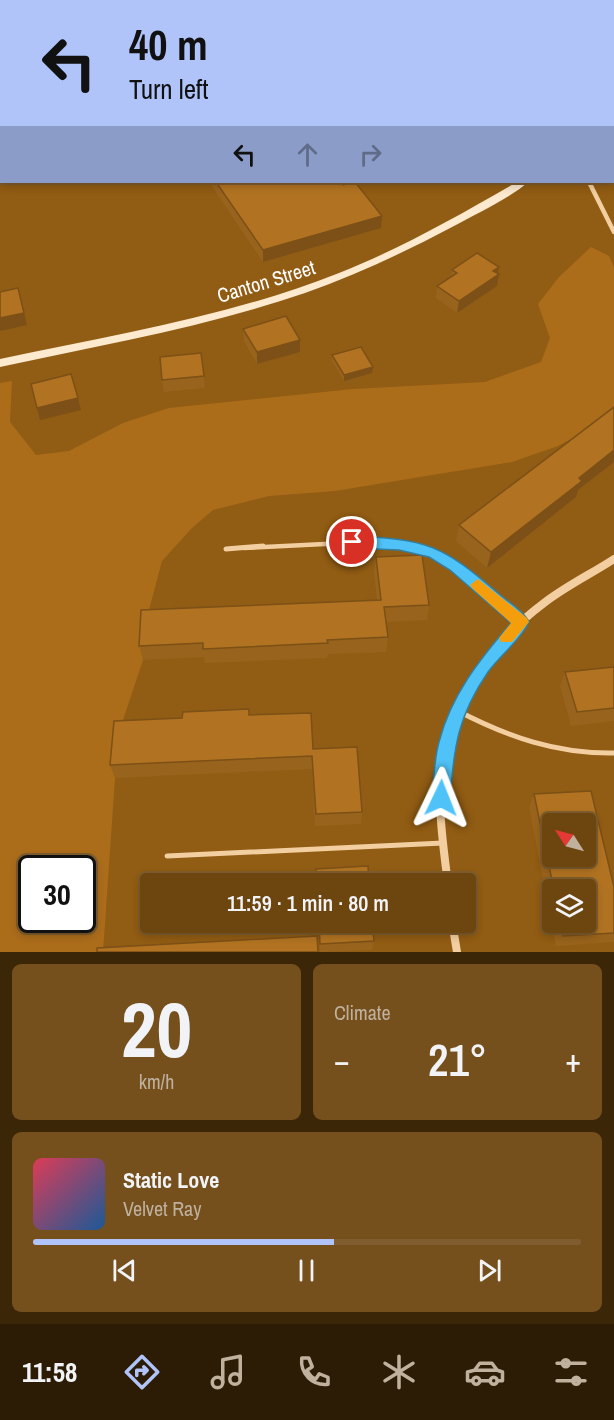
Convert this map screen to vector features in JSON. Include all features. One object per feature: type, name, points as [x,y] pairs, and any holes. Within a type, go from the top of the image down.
[{"type":"street","name":"Canton Street","points":[[0,363],[220,314],[279,298],[394,254],[446,228],[521,183]]},
{"type":"street","points":[[590,183],[614,232]]},
{"type":"street","points":[[447,873],[443,843],[442,765],[458,711],[483,666],[522,622],[544,603],[614,559]]},
{"type":"street","points":[[454,933],[457,952]]},
{"type":"lane","points":[[226,549],[352,542],[399,544],[423,548],[456,566],[522,622]]},
{"type":"lane","points":[[458,711],[508,736],[536,746],[581,752],[614,753]]},
{"type":"lane","points":[[167,856],[443,843]]},
{"type":"shaded area","points":[[591,247],[609,256],[614,267],[614,417],[558,446],[512,462],[335,491],[269,496],[213,510],[192,528],[162,561],[145,625],[143,660],[118,735],[103,952],[0,952],[0,383],[12,381],[10,422],[36,455],[69,451],[123,423],[169,408],[353,389],[485,382],[541,362],[550,338],[538,304],[559,277]]},
{"type":"building","points":[[217,183],[342,183],[343,185],[356,183],[382,216],[263,250]]},
{"type":"building","points":[[477,253],[499,267],[493,271],[499,274],[459,301],[437,286],[457,273],[452,270]]},
{"type":"building","points":[[18,288],[24,313],[0,318],[0,292]]},
{"type":"building","points":[[286,316],[300,340],[257,352],[243,329]]},
{"type":"building","points":[[361,347],[373,367],[344,375],[332,355]]},
{"type":"building","points":[[201,353],[204,376],[162,380],[160,357]]},
{"type":"building","points":[[71,374],[78,398],[37,408],[31,384]]},
{"type":"building","points":[[614,407],[614,450],[579,478],[582,481],[491,552],[459,525]]},
{"type":"building","points":[[422,555],[429,605],[384,607],[388,637],[327,640],[328,643],[203,649],[203,643],[139,646],[141,610],[381,600],[376,557]]},
{"type":"building","points":[[614,667],[614,708],[577,712],[565,672]]},
{"type":"building","points":[[249,709],[249,715],[311,713],[313,749],[357,747],[362,812],[316,814],[312,756],[110,765],[114,721],[182,718],[183,712]]},
{"type":"building","points":[[591,791],[614,887],[614,933],[563,936],[562,933],[596,933],[596,879],[552,879],[549,867],[596,867],[596,813],[542,813],[542,832],[534,794]]},
{"type":"building","points":[[368,866],[368,873],[316,873],[316,869]]},
{"type":"building","points":[[320,933],[373,933],[374,941],[320,944]]},
{"type":"building","points":[[317,936],[318,952],[97,952],[97,948]]},
{"type":"slow traffic","points":[[478,585],[522,622],[507,638]]},
{"type":"route","points":[[352,542],[399,544],[432,552],[456,566],[522,622],[483,666],[460,705],[446,743],[442,765],[441,798]]}]
